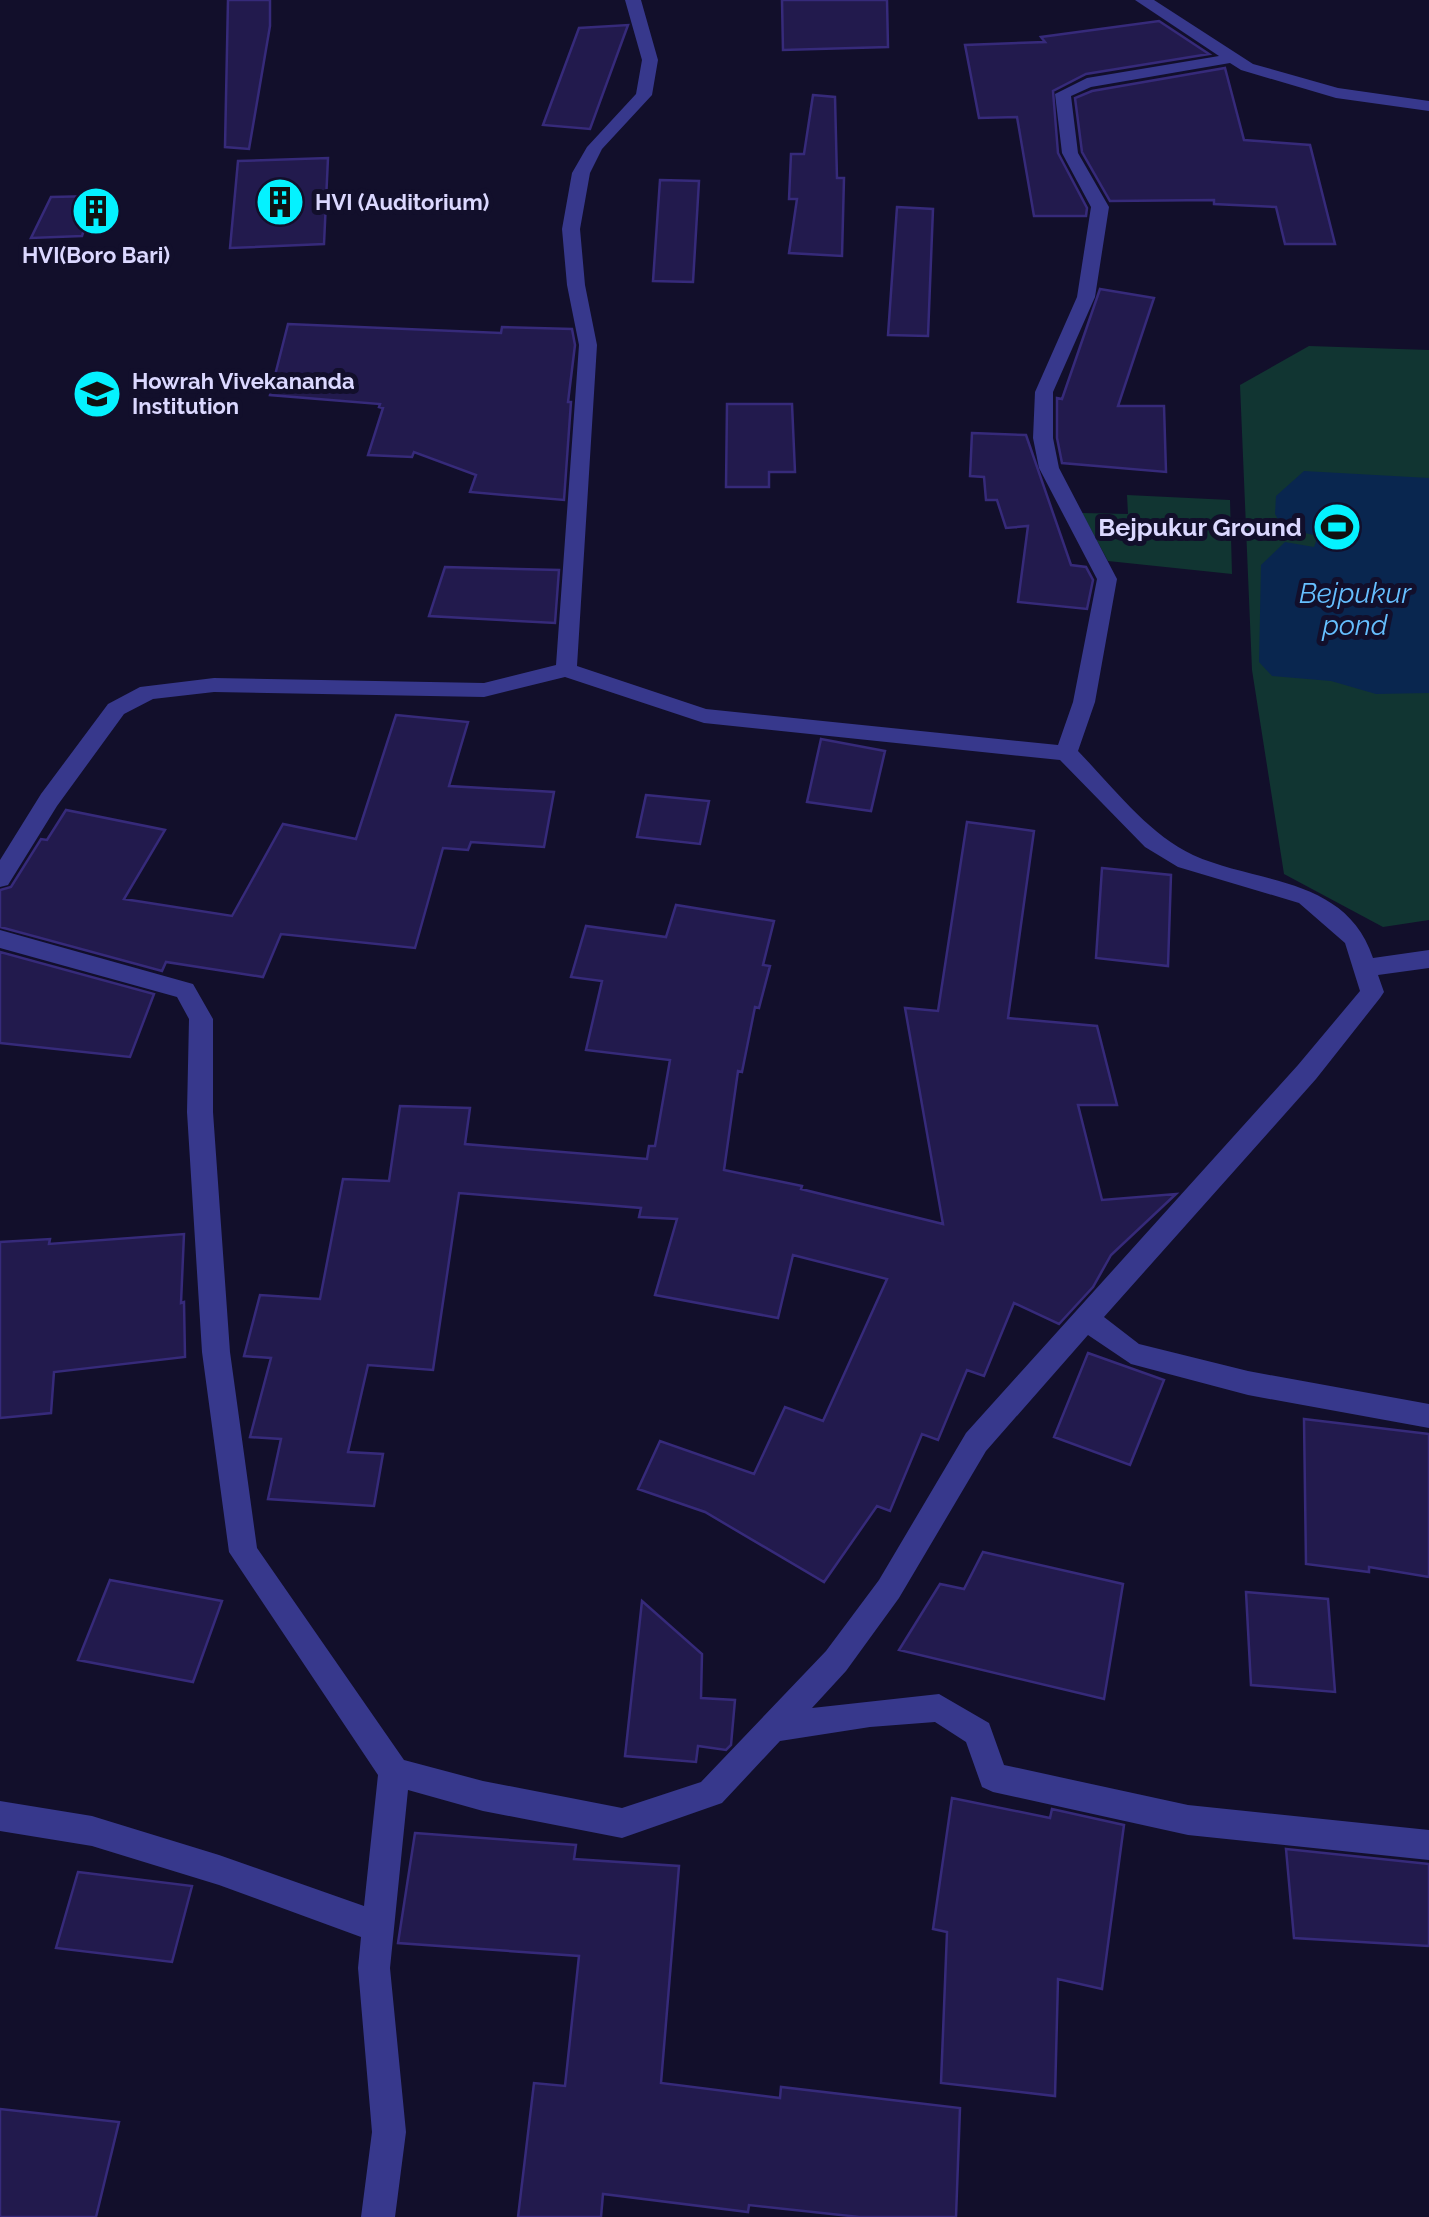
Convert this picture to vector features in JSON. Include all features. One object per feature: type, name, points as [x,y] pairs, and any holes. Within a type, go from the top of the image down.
[{"type":"street","points":[[566,670],[588,345],[576,285],[572,229],[581,173],[595,147],[644,95],[650,60],[633,0]]},
{"type":"street","points":[[1143,0],[1246,67],[1336,93],[1429,106]]},
{"type":"street","points":[[1066,753],[1084,702],[1107,578],[1082,539],[1048,468],[1043,438],[1044,392],[1086,297],[1100,207],[1070,153],[1063,94],[1087,83],[1170,72],[1232,58]]},
{"type":"street","points":[[0,879],[49,800],[116,709],[148,692],[214,684],[484,690],[566,670],[704,716],[1066,753],[1153,841],[1186,862],[1307,897],[1355,939],[1372,992],[1307,1072],[976,1442],[889,1589],[836,1661],[712,1793],[622,1823],[482,1796],[394,1772],[243,1552],[216,1352],[200,1112],[201,1019],[185,990],[0,938]]},
{"type":"street","points":[[1364,968],[1429,959]]},
{"type":"street","points":[[1086,1318],[1130,1352],[1248,1383],[1429,1416]]},
{"type":"street","points":[[773,1728],[870,1712],[939,1708],[978,1733],[993,1778],[1188,1820],[1429,1845]]},
{"type":"street","points":[[378,2217],[389,2132],[374,1968],[394,1772]]},
{"type":"street","points":[[1,1820],[92,1831],[219,1870],[378,1927]]},
{"type":"green space","name":"Bejpukur Ground","points":[[1309,346],[1429,350],[1429,920],[1383,927],[1284,874],[1252,670],[1240,385]]},
{"type":"green space","points":[[1127,495],[1230,500],[1232,574],[1108,561],[1082,513],[1128,514]]},
{"type":"water","name":"Bejpukur pond","points":[[1304,471],[1429,478],[1429,693],[1376,694],[1331,681],[1272,676],[1259,662],[1261,565],[1285,542],[1314,547],[1318,536],[1283,528],[1275,514],[1276,496]]},
{"type":"building","points":[[228,0],[270,0],[270,26],[249,149],[225,147]]},
{"type":"building","points":[[782,0],[887,0],[888,47],[783,50]]},
{"type":"building","points":[[1159,21],[1209,54],[1086,74],[1053,91],[1058,153],[1087,208],[1086,216],[1034,216],[1017,117],[979,118],[965,45],[1045,42],[1041,37]]},
{"type":"building","points":[[628,25],[590,129],[543,125],[579,28]]},
{"type":"building","points":[[1225,68],[1244,140],[1310,145],[1335,244],[1285,244],[1276,207],[1214,204],[1214,200],[1110,201],[1082,152],[1075,98],[1092,91]]},
{"type":"building","points":[[813,95],[835,97],[837,178],[844,178],[842,256],[789,253],[797,199],[789,199],[791,154],[804,154]]},
{"type":"building","name":"HVI (Auditorium)","points":[[328,158],[324,244],[230,248],[238,161]]},
{"type":"building","points":[[660,180],[699,181],[693,282],[653,281]]},
{"type":"building","points":[[95,196],[82,236],[31,238],[51,197]]},
{"type":"building","points":[[897,207],[933,209],[928,336],[888,335]]},
{"type":"building","points":[[1100,289],[1154,298],[1118,406],[1164,406],[1166,472],[1062,463],[1057,438],[1057,398],[1062,399]]},
{"type":"building","points":[[288,324],[501,333],[502,327],[572,329],[575,345],[564,500],[470,492],[476,475],[414,452],[412,457],[368,455],[383,408],[380,404],[270,395]]},
{"type":"building","points":[[727,404],[792,404],[795,472],[769,472],[769,487],[726,487]]},
{"type":"building","points":[[972,433],[1026,435],[1071,565],[1086,567],[1093,580],[1087,609],[1018,602],[1028,526],[1006,528],[997,500],[986,500],[984,477],[970,476]]},
{"type":"building","points":[[445,567],[559,570],[555,623],[429,616]]},
{"type":"building","points":[[396,715],[468,722],[449,786],[554,792],[544,847],[471,842],[468,850],[443,848],[415,948],[281,934],[263,977],[166,962],[162,971],[0,927],[0,890],[11,887],[41,839],[47,840],[66,810],[165,830],[124,899],[232,916],[283,824],[356,839]]},
{"type":"building","points":[[821,739],[885,751],[871,811],[807,802]]},
{"type":"building","points":[[646,795],[709,801],[700,844],[637,837]]},
{"type":"building","points":[[967,822],[1034,831],[1008,1018],[1097,1026],[1117,1105],[1078,1105],[1102,1200],[1176,1194],[1111,1255],[1093,1287],[1059,1324],[1014,1303],[984,1376],[967,1370],[938,1440],[922,1434],[890,1511],[877,1506],[824,1582],[705,1512],[638,1489],[660,1441],[754,1474],[785,1407],[823,1421],[887,1279],[793,1255],[778,1318],[655,1295],[677,1219],[639,1217],[641,1208],[459,1193],[433,1370],[368,1365],[348,1452],[383,1454],[374,1506],[268,1499],[281,1439],[250,1437],[271,1358],[244,1356],[260,1295],[320,1299],[343,1179],[389,1181],[400,1106],[470,1108],[465,1144],[647,1159],[649,1146],[655,1146],[670,1060],[586,1050],[602,981],[571,977],[586,926],[666,937],[676,905],[774,921],[763,965],[770,966],[759,1008],[755,1007],[742,1072],[738,1071],[724,1170],[802,1186],[801,1189],[943,1224],[905,1008],[938,1011]]},
{"type":"building","points":[[1102,868],[1171,875],[1168,966],[1096,958]]},
{"type":"building","points":[[0,952],[154,994],[130,1057],[0,1043]]},
{"type":"building","points":[[184,1234],[181,1303],[184,1302],[185,1357],[54,1372],[51,1413],[0,1418],[0,1242],[50,1239],[49,1244]]},
{"type":"building","points":[[1088,1353],[1164,1380],[1130,1465],[1054,1437]]},
{"type":"building","points":[[1304,1419],[1429,1434],[1429,1577],[1369,1567],[1369,1572],[1306,1564]]},
{"type":"building","points":[[983,1552],[1123,1584],[1104,1699],[899,1650],[940,1584],[964,1589]]},
{"type":"building","points":[[110,1580],[222,1601],[193,1682],[78,1660]]},
{"type":"building","points":[[1246,1592],[1328,1599],[1335,1692],[1251,1685]]},
{"type":"building","points":[[642,1601],[702,1654],[701,1698],[735,1700],[731,1745],[726,1750],[698,1746],[696,1762],[625,1756]]},
{"type":"building","points":[[952,1798],[1050,1818],[1052,1809],[1124,1825],[1102,1989],[1058,1979],[1055,2096],[941,2083],[947,1932],[933,1929]]},
{"type":"building","points":[[415,1833],[576,1845],[574,1859],[679,1866],[661,2083],[780,2098],[781,2087],[960,2108],[956,2217],[859,2217],[749,2205],[748,2212],[603,2194],[601,2217],[518,2217],[534,2083],[565,2086],[579,1956],[398,1943]]},
{"type":"building","points":[[1286,1849],[1429,1864],[1429,1946],[1294,1938]]},
{"type":"building","points":[[78,1872],[192,1886],[172,1962],[56,1948]]},
{"type":"building","points":[[0,2109],[119,2122],[96,2217],[0,2217]]},
{"type":"place","name":"HVI (Auditorium)","points":[[280,202]]},
{"type":"place","name":"HVI(Boro Bari)","points":[[96,211]]},
{"type":"place","name":"Howrah Vivekananda Institution","points":[[97,394]]},
{"type":"place","name":"Bejpukur Ground","points":[[1337,527]]}]
